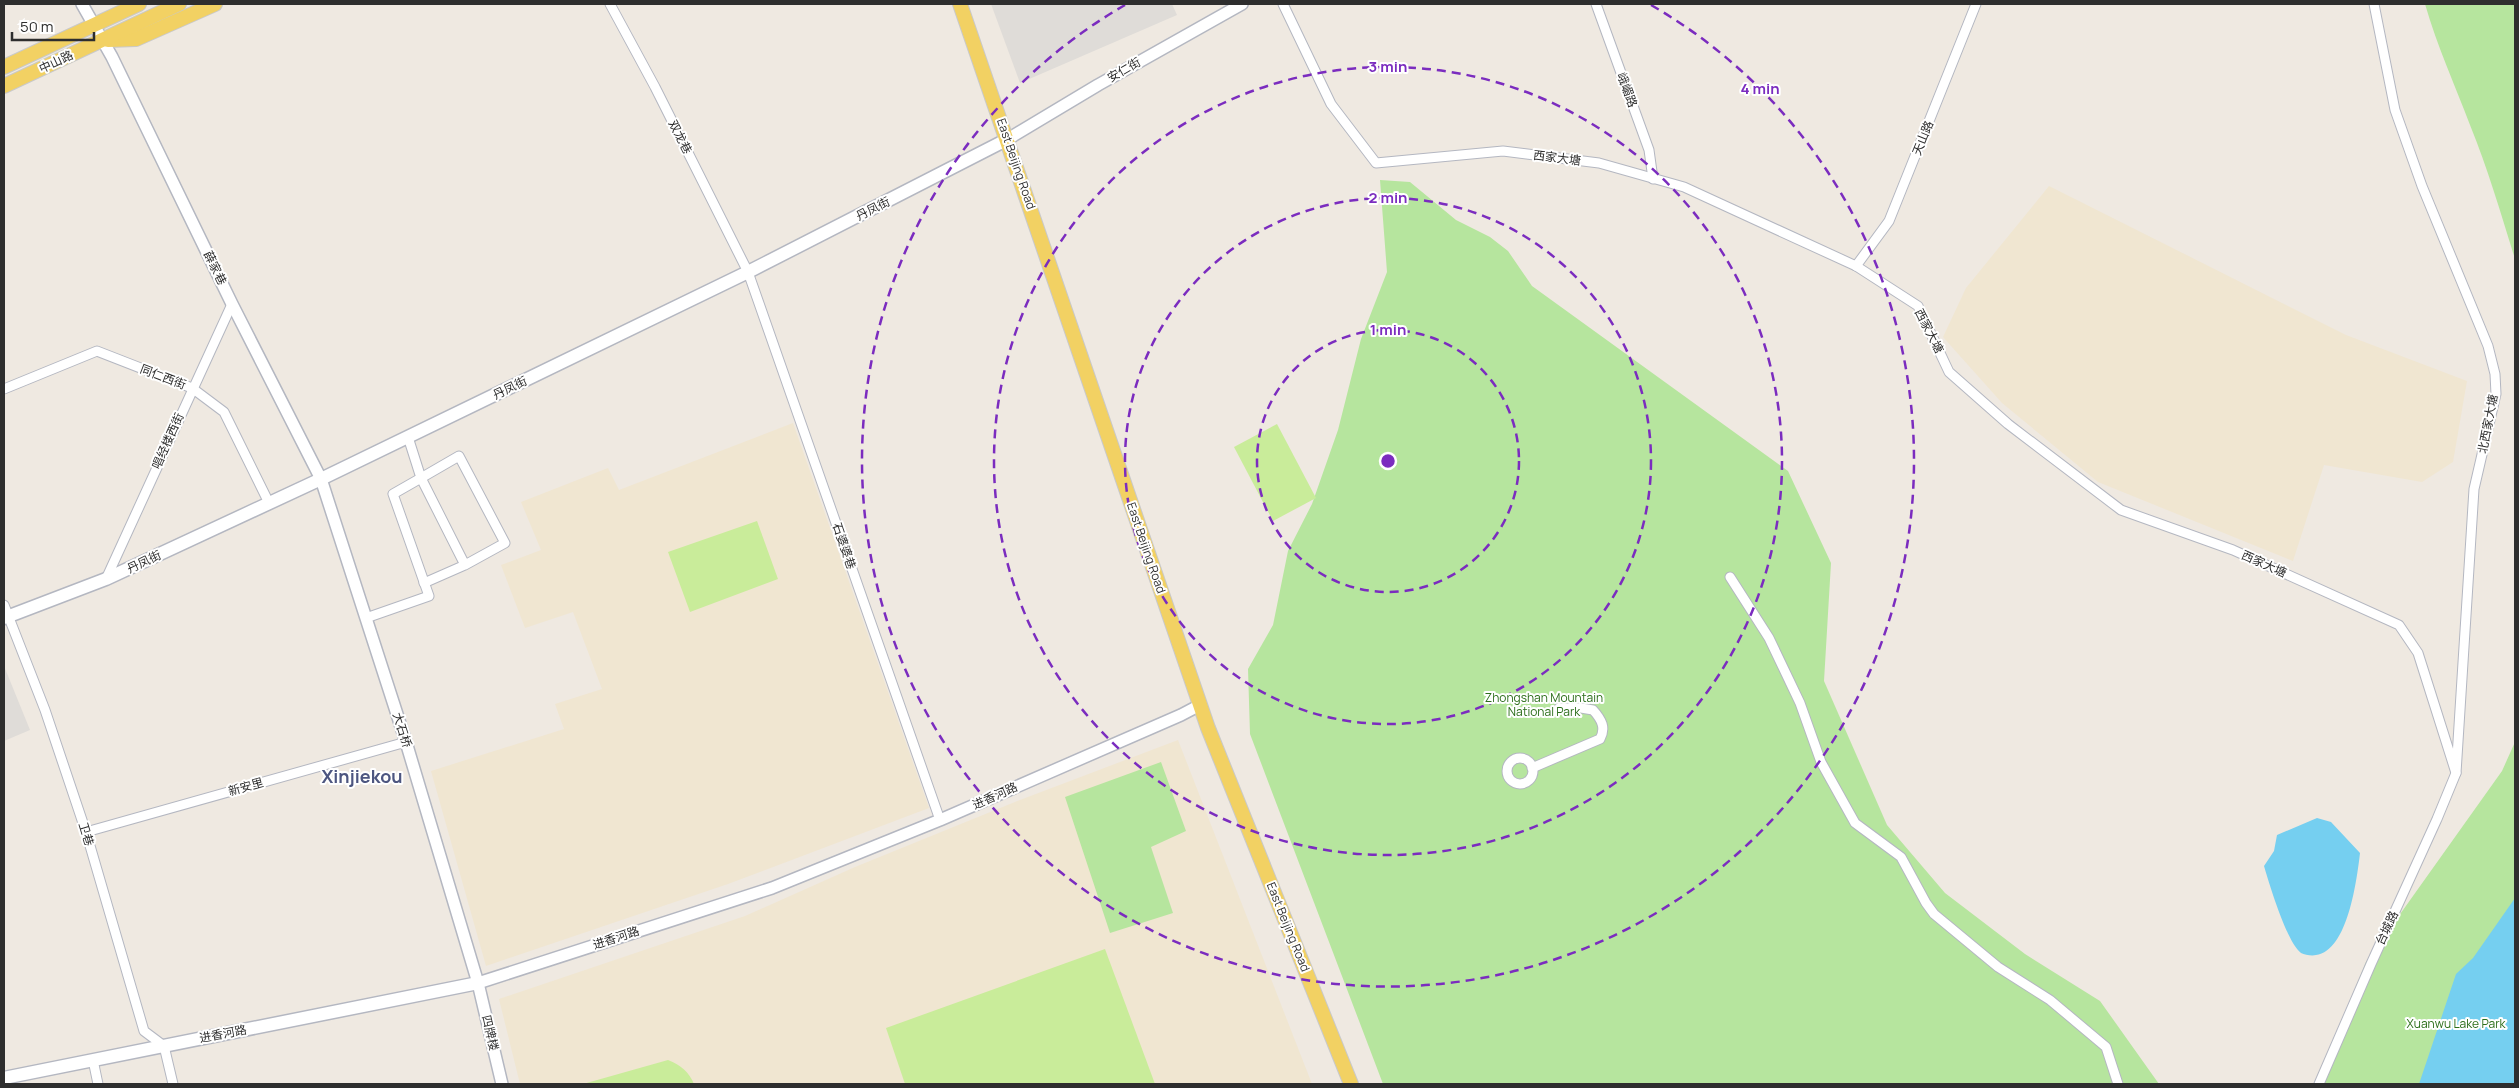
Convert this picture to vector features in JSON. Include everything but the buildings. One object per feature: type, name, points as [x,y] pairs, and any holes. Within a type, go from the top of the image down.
[{"type":"main road","points":[[94,25],[118,4]]},
{"type":"main road","points":[[4,67],[139,4]]},
{"type":"main road","name":"中山路","points":[[4,86],[179,4]]},
{"type":"main road","points":[[102,40],[136,39],[215,4]]},
{"type":"main road","name":"East Beijing Road","points":[[960,4],[1200,705],[1351,1084]]},
{"type":"main road","name":"丹凤街","points":[[5,613],[106,579],[321,479],[748,272],[1008,140]]},
{"type":"main road","name":"进香河路","points":[[4,1078],[478,983]]},
{"type":"street","name":"薛家巷","points":[[82,4],[112,57],[232,304],[321,479]]},
{"type":"street","name":"双龙巷","points":[[610,4],[655,86],[748,272]]},
{"type":"street","name":"安仁街","points":[[1008,140],[1098,85],[1242,4]]},
{"type":"street","name":"西家大塘","points":[[1282,4],[1331,104],[1376,163],[1503,151],[1599,163],[1684,188],[1856,266],[1918,306],[1949,372],[2008,424],[2121,510],[2233,550],[2399,625],[2418,653],[2456,773]]},
{"type":"street","name":"峨嵋路","points":[[1596,4],[1649,150],[1653,179]]},
{"type":"street","name":"天山路","points":[[1856,266],[1889,221],[1976,4]]},
{"type":"street","name":"北西家大塘","points":[[2374,4],[2395,110],[2422,186],[2488,346],[2495,374],[2494,410],[2474,489],[2456,773]]},
{"type":"street","name":"石婆婆巷","points":[[748,272],[940,820]]},
{"type":"street","name":"唱经楼西街","points":[[106,579],[232,304]]},
{"type":"street","name":"同仁西街","points":[[4,389],[97,351],[192,388],[224,412],[269,503]]},
{"type":"street","points":[[408,437],[421,478],[464,565]]},
{"type":"street","points":[[366,618],[429,596],[424,583],[393,494],[459,456],[506,543],[424,583]]},
{"type":"street","name":"大石桥","points":[[321,479],[406,742],[478,983]]},
{"type":"street","points":[[1730,578],[1770,638],[1800,702],[1821,762],[1855,823],[1901,857],[1934,914],[1998,966],[2050,1000],[2106,1046],[2118,1084]]},
{"type":"street","name":"卫巷","points":[[5,613],[86,832],[144,1032],[164,1046]]},
{"type":"street","name":"进香河路","points":[[478,983],[772,888],[940,820],[1200,705]]},
{"type":"street","points":[[1532,768],[1600,739],[1604,732],[1603,724],[1593,710],[1559,708]]},
{"type":"street","name":"新安里","points":[[86,832],[406,742]]},
{"type":"street","name":"台城路","points":[[2319,1084],[2437,820],[2456,773]]},
{"type":"street","name":"四牌楼","points":[[478,983],[502,1084]]},
{"type":"street","points":[[164,1046],[173,1084]]},
{"type":"street","points":[[93,1060],[98,1084]]},
{"type":"shaded area","points":[[991,4],[1172,4],[1177,15],[1020,83]]},
{"type":"shaded area","points":[[2049,186],[2346,335],[2467,381],[2453,462],[2422,482],[2324,465],[2293,561],[2098,482],[2002,403],[1943,337],[1966,288]]},
{"type":"shaded area","points":[[793,423],[929,808],[728,884],[486,966],[431,771],[564,729],[555,704],[602,689],[573,612],[525,628],[501,565],[541,550],[521,502],[608,468],[619,490]]},
{"type":"shaded area","points":[[4,666],[30,730],[4,741]]},
{"type":"shaded area","points":[[1178,740],[1312,1084],[520,1084],[499,999],[745,916],[855,867],[1020,800]]},
{"type":"green space","points":[[2425,4],[2515,4],[2515,259],[2483,158]]},
{"type":"green space","name":"Zhongshan Mountain National Park","points":[[1380,180],[1410,182],[1456,220],[1490,237],[1508,251],[1532,286],[1788,471],[1831,563],[1824,681],[1887,825],[1945,893],[2025,954],[2100,1001],[2159,1084],[1383,1084],[1250,734],[1248,669],[1273,625],[1288,551],[1312,504],[1338,430],[1361,339],[1387,272]]},
{"type":"green space","points":[[1277,424],[1316,498],[1273,521],[1234,447]]},
{"type":"green space","points":[[757,521],[778,579],[690,612],[668,552]]},
{"type":"green space","name":"Xuanwu Lake Park","points":[[2515,742],[2515,1084],[2316,1084],[2366,962],[2502,771]]},
{"type":"green space","points":[[1161,762],[1186,831],[1151,847],[1173,913],[1110,933],[1065,797]]},
{"type":"green space","points":[[1105,949],[1155,1084],[905,1084],[886,1028]]},
{"type":"green space","points":[[668,1060],[684,1069],[694,1084],[583,1084]]},
{"type":"water","points":[[2317,818],[2331,822],[2360,853],[2353,896],[2343,928],[2336,941],[2327,951],[2311,955],[2301,953],[2290,938],[2284,926],[2264,866],[2274,851],[2277,835]]},
{"type":"water","points":[[2515,898],[2515,1084],[2419,1084],[2456,974],[2473,958]]},
{"type":"district","name":"Xinjiekou","points":[[362,777]]}]
